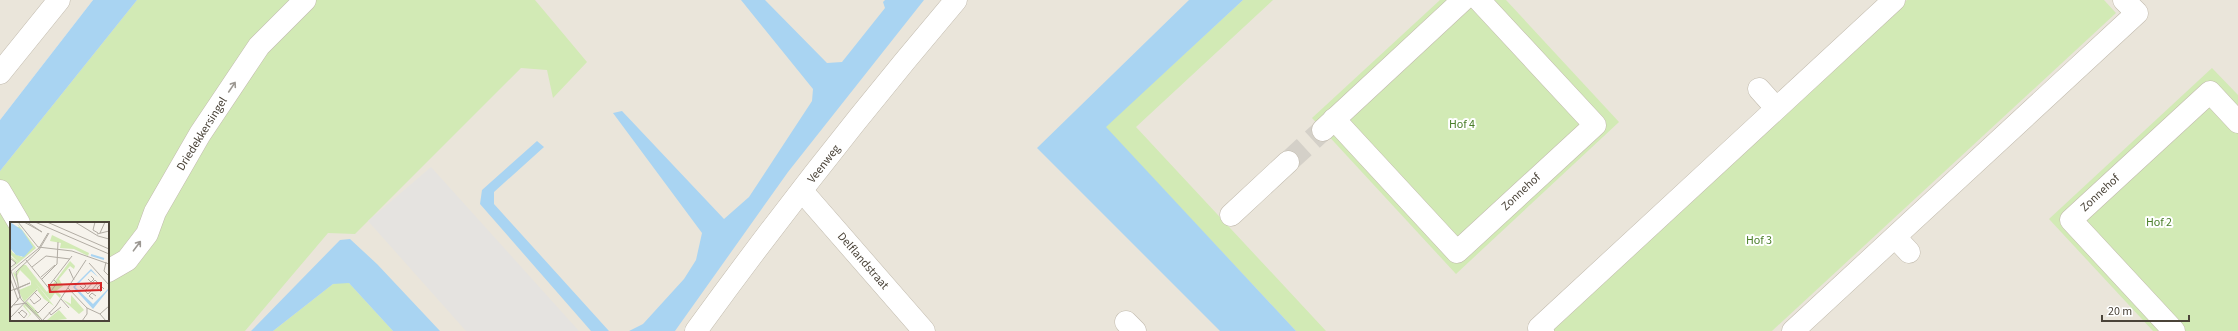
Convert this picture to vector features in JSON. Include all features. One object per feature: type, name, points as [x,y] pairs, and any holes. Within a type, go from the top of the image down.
[{"type":"street","points":[[0,73],[59,0]]},
{"type":"street","name":"Driedekkersingel","points":[[109,270],[127,260],[147,234],[155,212],[200,134],[259,46],[305,0]]},
{"type":"street","name":"Veenweg","points":[[696,331],[802,191],[914,49],[956,0]]},
{"type":"street","name":"Zonnehof","points":[[1463,0],[1328,124],[1457,252],[1594,125],[1479,0]]},
{"type":"street","points":[[1543,331],[1539,328],[1894,0]]},
{"type":"street","points":[[1793,331],[1902,244],[2137,14],[2124,0]]},
{"type":"street","points":[[1759,89],[1776,108]]},
{"type":"street","name":"Zonnehof","points":[[2174,331],[2071,220],[2210,92],[2238,122]]},
{"type":"street","points":[[1231,215],[1288,162]]},
{"type":"street","name":"Delflandstraat","points":[[802,191],[924,331]]},
{"type":"street","points":[[1,192],[18,222]]},
{"type":"shaded area","points":[[0,0],[93,0],[0,120]]},
{"type":"shaded area","points":[[117,0],[2238,0],[2238,331],[0,331],[0,142]]},
{"type":"shaded area","points":[[431,167],[579,331],[466,331],[368,221]]},
{"type":"green space","points":[[137,0],[535,0],[587,62],[553,98],[547,70],[521,68],[355,234],[328,233],[245,331],[0,331],[0,171]]},
{"type":"green space","points":[[1243,0],[1273,0],[1136,127],[1326,331],[1296,331],[1105,127]]},
{"type":"green space","name":"Hof 4","points":[[1440,0],[1506,0],[1619,122],[1456,274],[1312,118]]},
{"type":"green space","name":"Hof 3","points":[[1907,0],[2104,0],[2116,13],[1772,331],[1552,331],[1551,329]]},
{"type":"green space","name":"Hof 2","points":[[2212,68],[2238,95],[2238,331],[2153,331],[2049,219]]},
{"type":"green space","points":[[340,282],[349,283],[393,331],[273,331],[333,284]]},
{"type":"water","points":[[93,0],[137,0],[0,171],[0,120]]},
{"type":"water","points":[[741,0],[765,0],[827,63],[842,62],[885,8],[883,2],[885,0],[924,0],[788,172],[675,331],[629,331],[643,324],[684,279],[696,260],[702,233],[613,113],[622,111],[724,219],[749,197],[812,101],[813,89]]},
{"type":"water","points":[[1189,0],[1243,0],[1106,127],[1296,331],[1220,331],[1037,148]]},
{"type":"water","points":[[537,141],[544,147],[494,192],[494,204],[609,331],[591,331],[480,204],[482,190]]},
{"type":"water","points":[[350,239],[377,264],[440,331],[393,331],[349,283],[333,284],[273,331],[251,331],[340,240]]},
{"type":"tunnel","points":[[1288,162],[1323,130]]}]
